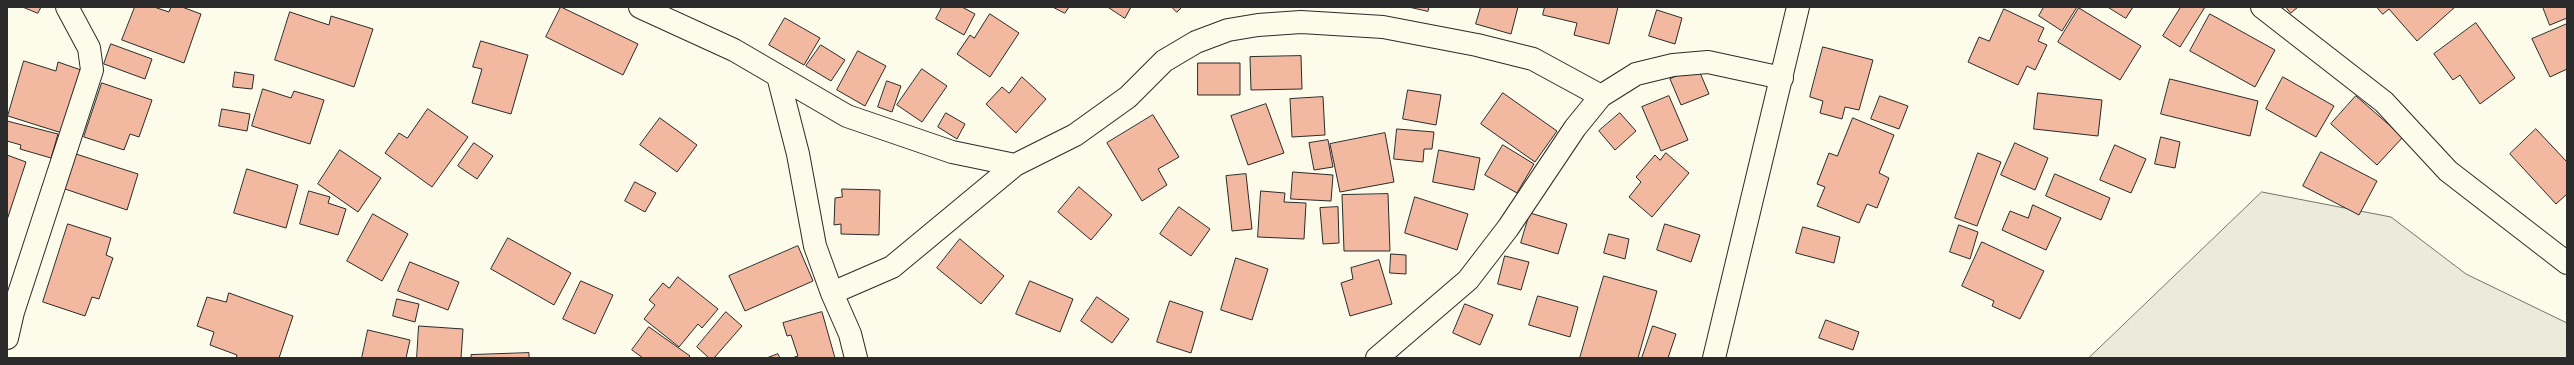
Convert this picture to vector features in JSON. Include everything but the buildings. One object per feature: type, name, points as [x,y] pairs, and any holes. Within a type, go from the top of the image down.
[{"type":"street","points":[[7,338],[13,312],[92,70],[89,48],[66,7]]},
{"type":"street","points":[[640,7],[734,50],[847,116],[952,152],[1015,165]]},
{"type":"street","points":[[1714,358],[1798,7]]},
{"type":"street","points":[[2262,7],[2384,102],[2448,171],[2567,263]]},
{"type":"street","points":[[832,293],[892,267],[1015,165],[1074,135],[1128,97],[1164,61],[1196,42],[1228,30],[1258,25],[1301,22],[1383,27],[1477,45],[1533,59],[1601,96]]},
{"type":"street","points":[[1377,358],[1468,280],[1508,228],[1575,128],[1601,96],[1636,74],[1673,65],[1708,62],[1782,78]]},
{"type":"street","points":[[778,76],[798,154],[815,246],[832,293],[850,334],[856,358]]},
{"type":"shaded area","points":[[2262,192],[2391,217],[2466,274],[2567,323],[2567,358],[2089,358]]}]
